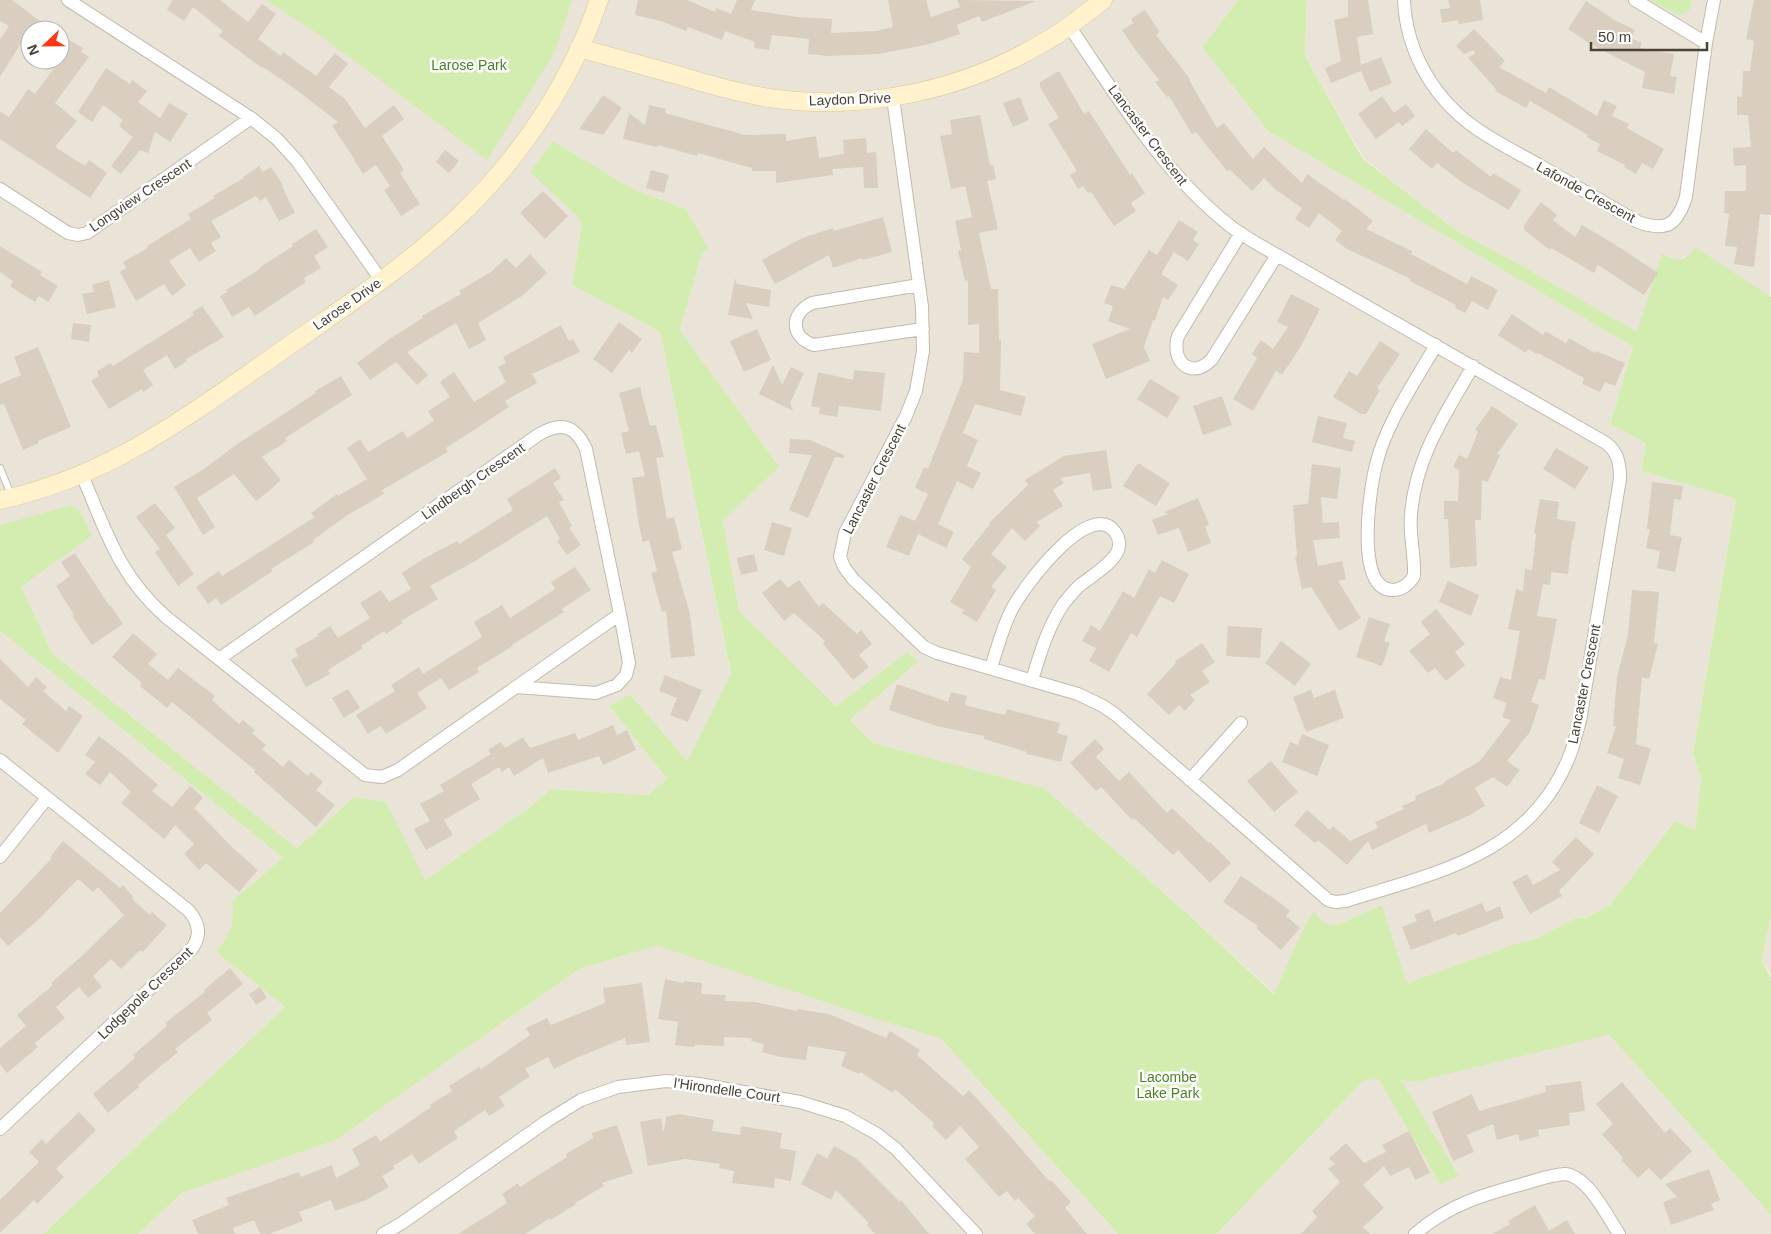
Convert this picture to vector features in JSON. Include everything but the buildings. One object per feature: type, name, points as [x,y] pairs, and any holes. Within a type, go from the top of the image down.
[{"type":"street","points":[[68,0],[251,118],[277,139],[297,161],[381,280]]},
{"type":"street","name":"Larose Drive","points":[[6,499],[82,475],[112,461],[182,421],[412,257],[456,219],[495,178],[536,125],[579,48],[599,0]]},
{"type":"street","name":"Laydon Drive","points":[[579,48],[725,89],[768,98],[828,102],[862,101],[893,98],[939,87],[994,68],[1037,46],[1069,26],[1103,0]]},
{"type":"street","name":"Lafonde Crescent","points":[[1404,0],[1409,33],[1421,65],[1437,91],[1456,113],[1483,134],[1638,222],[1653,226],[1668,224],[1679,216],[1686,198],[1706,43],[1714,0]]},
{"type":"street","points":[[1634,0],[1706,43]]},
{"type":"street","name":"Lancaster Crescent","points":[[893,98],[919,285],[923,351],[916,392],[906,416],[845,533],[840,557],[844,567],[853,579],[924,647],[937,653],[1078,694],[1103,706],[1137,733],[1328,900],[1335,902],[1346,901],[1447,869],[1477,855],[1498,844],[1529,818],[1546,798],[1569,758],[1580,720],[1620,479],[1619,463],[1614,450],[1606,443],[1473,366],[1240,234],[1200,200],[1168,166],[1069,26]]},
{"type":"street","name":"Longview Crescent","points":[[0,189],[68,233],[78,235],[87,233],[251,118]]},
{"type":"street","points":[[1240,234],[1178,336],[1175,348],[1176,355],[1189,368],[1201,367],[1208,364],[1212,359],[1277,255]]},
{"type":"street","points":[[919,285],[812,303],[803,308],[795,323],[798,333],[804,342],[814,345],[923,329]]},
{"type":"street","points":[[1436,345],[1385,439],[1376,463],[1370,490],[1367,527],[1371,568],[1376,581],[1386,589],[1400,588],[1407,585],[1414,576],[1411,516],[1418,473],[1433,438],[1473,366]]},
{"type":"street","name":"Lindbergh Crescent","points":[[220,659],[538,435],[558,426],[570,428],[582,439],[586,449],[629,663],[626,675],[617,685],[596,693],[516,687]]},
{"type":"street","points":[[82,475],[114,551],[131,580],[154,606],[360,773],[370,777],[382,777],[398,770],[620,614]]},
{"type":"street","points":[[991,668],[1011,611],[1032,578],[1057,550],[1077,534],[1089,526],[1098,524],[1106,526],[1114,531],[1119,541],[1118,551],[1112,560],[1078,587],[1064,603],[1047,635],[1032,680]]},
{"type":"street","points":[[1190,780],[1241,723]]},
{"type":"street","name":"Lodgepole Crescent","points":[[0,760],[188,910],[197,923],[199,934],[195,946],[190,951],[0,1129]]},
{"type":"street","points":[[0,856],[47,798]]},
{"type":"street","name":"l'Hirondelle Court","points":[[383,1234],[402,1223],[547,1121],[581,1100],[618,1087],[666,1081],[700,1084],[800,1102],[846,1116],[877,1134],[896,1149],[976,1234]]},
{"type":"street","points":[[1415,1234],[1426,1224],[1461,1203],[1487,1193],[1564,1174],[1582,1181],[1619,1234]]},
{"type":"lane","points":[[0,468],[6,499]]},
{"type":"shaded area","points":[[0,0],[1238,0],[1202,47],[1268,131],[1633,347],[1610,424],[1646,443],[1641,471],[1736,499],[1693,753],[1701,778],[1695,830],[1675,821],[1611,904],[1542,939],[1517,943],[1407,983],[1382,905],[1336,925],[1324,923],[1314,913],[1308,919],[1275,994],[1190,916],[1044,788],[873,743],[850,720],[919,661],[907,652],[836,706],[739,612],[723,520],[778,467],[680,330],[702,253],[707,248],[686,209],[633,189],[553,141],[575,214],[582,224],[572,285],[660,332],[731,674],[687,762],[630,694],[609,706],[667,779],[648,795],[551,789],[530,807],[425,880],[354,797],[297,848],[53,654],[21,587],[92,536],[8,523],[0,525]]},
{"type":"shaded area","points":[[1307,0],[1771,0],[1770,298],[1695,248],[1691,253],[1675,260],[1663,253],[1637,333],[1526,268],[1456,230],[1364,159],[1305,56]]},
{"type":"shaded area","points":[[0,631],[283,858],[232,901],[234,917],[229,933],[216,952],[285,1007],[43,1234],[0,1234]]},
{"type":"shaded area","points":[[1771,915],[1771,975],[1762,961]]},
{"type":"shaded area","points":[[657,946],[941,1039],[1118,1234],[138,1234],[182,1193],[336,1140],[579,969]]},
{"type":"shaded area","points":[[1609,1035],[1771,1215],[1771,1234],[1217,1234],[1363,1081],[1378,1079],[1439,1184],[1458,1175],[1396,1073]]},
{"type":"green space","name":"Larose Park","points":[[266,0],[572,0],[554,54],[487,160],[318,34]]},
{"type":"green space","name":"Lacombe Lake Park","points":[[1238,0],[1307,0],[1305,56],[1363,159],[1456,230],[1637,332],[1662,253],[1671,258],[1680,259],[1688,256],[1695,247],[1771,297],[1771,915],[1762,961],[1771,978],[1771,1215],[1609,1035],[1414,1082],[1401,1080],[1459,1176],[1439,1185],[1378,1079],[1363,1081],[1217,1234],[1118,1234],[941,1039],[657,946],[579,969],[336,1140],[182,1193],[138,1234],[43,1234],[285,1007],[216,952],[225,939],[232,923],[232,901],[283,858],[0,631],[0,525],[72,505],[80,511],[92,536],[21,587],[53,654],[297,848],[354,797],[386,802],[425,880],[530,807],[551,789],[648,795],[667,779],[609,706],[630,694],[687,761],[731,673],[660,332],[572,285],[582,224],[575,214],[530,172],[553,141],[633,189],[686,209],[708,248],[702,253],[680,330],[779,467],[723,520],[739,611],[836,706],[907,652],[919,661],[850,720],[873,743],[1044,788],[1190,916],[1274,994],[1308,919],[1314,912],[1326,923],[1336,925],[1382,905],[1407,983],[1517,943],[1533,940],[1576,918],[1585,918],[1611,904],[1675,821],[1695,830],[1701,778],[1693,753],[1736,499],[1641,471],[1646,443],[1610,424],[1633,347],[1268,131],[1202,47]]},
{"type":"green space","points":[[1650,0],[1692,1],[1689,11],[1679,15]]}]
